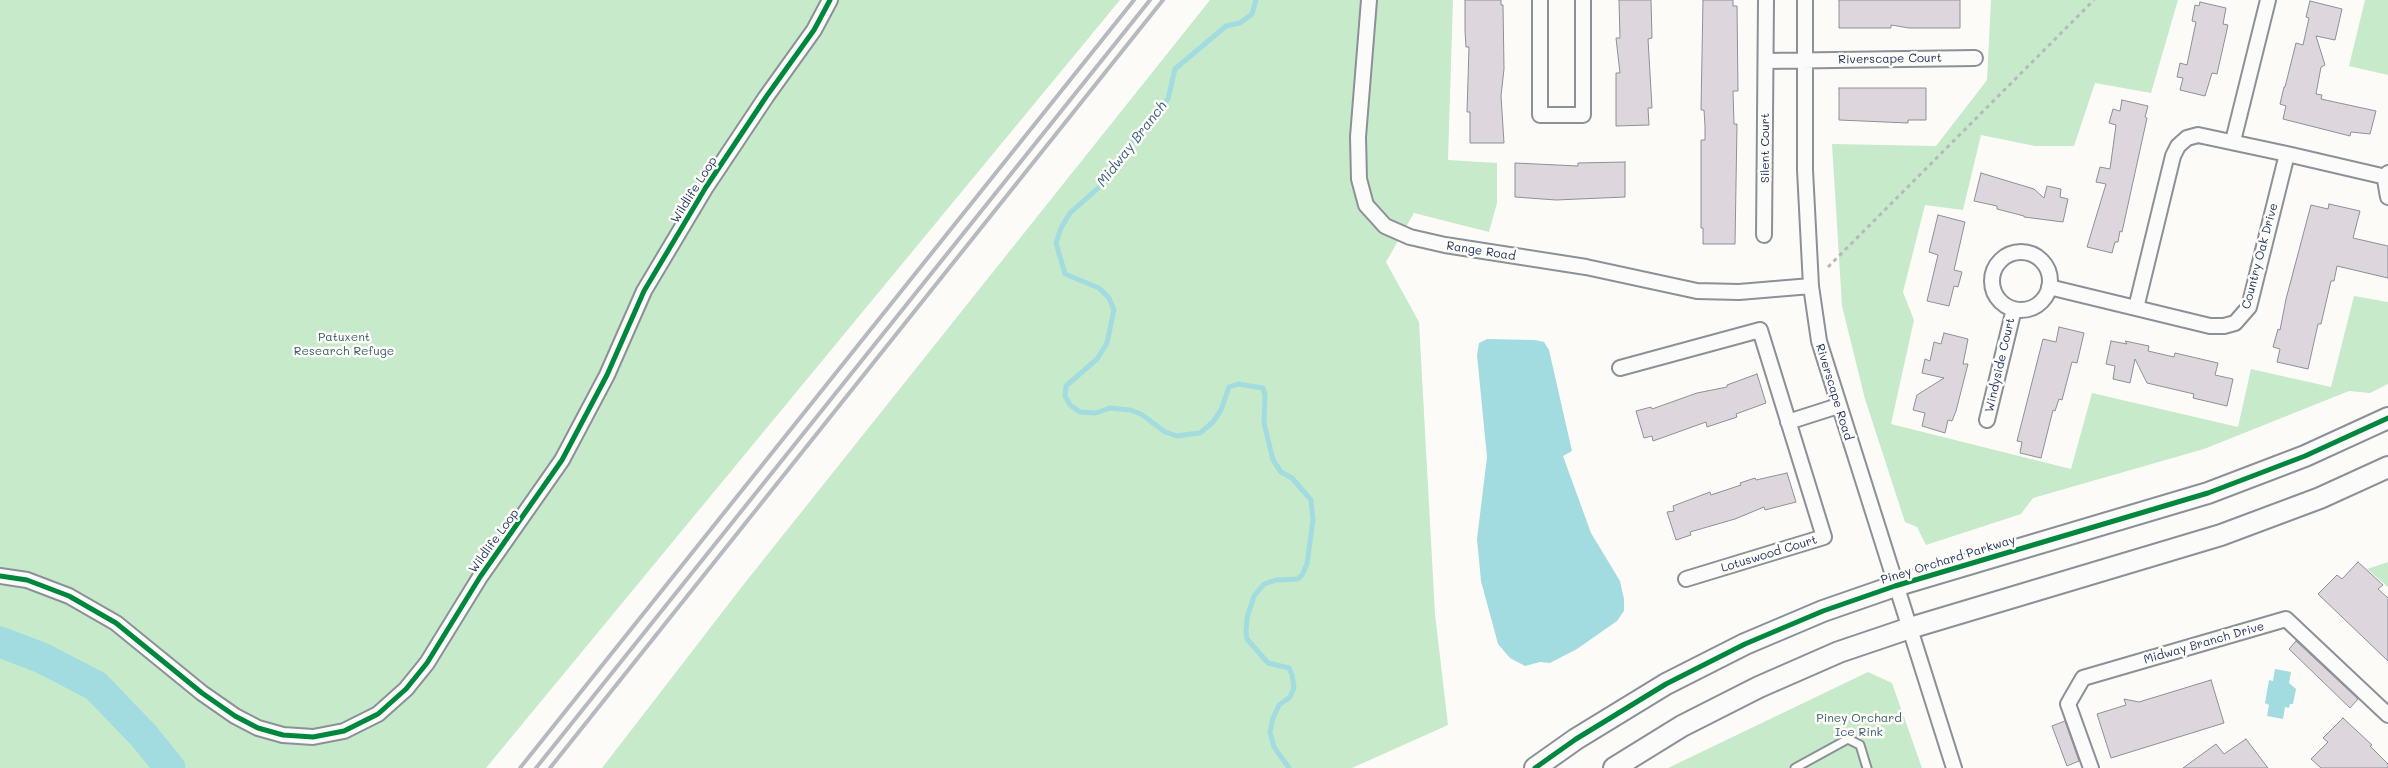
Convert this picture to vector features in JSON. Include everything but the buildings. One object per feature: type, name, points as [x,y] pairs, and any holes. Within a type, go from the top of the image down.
[{"type":"street","name":"Wildlife Loop","points":[[0,576],[27,580],[69,596],[116,623],[202,693],[235,716],[258,728],[283,735],[313,737],[344,731],[378,714],[406,690],[427,663],[480,577],[562,460],[607,375],[644,291],[706,187],[766,96],[814,30],[830,0]]},
{"type":"street","name":"Range Road","points":[[1369,0],[1358,137],[1359,178],[1366,204],[1385,226],[1410,238],[1586,268],[1697,291],[1739,292],[1811,286]]},
{"type":"street","points":[[1540,0],[1540,116],[1583,115],[1583,0]]},
{"type":"street","name":"Silent Court","points":[[1764,235],[1766,0]]},
{"type":"street","name":"Riverscape Road","points":[[1805,0],[1805,170],[1811,286],[1819,341],[1954,768]]},
{"type":"street","points":[[2233,141],[2268,0]]},
{"type":"street","name":"Riverscape Court","points":[[1805,61],[1974,58]]},
{"type":"street","points":[[1766,61],[1805,61]]},
{"type":"street","points":[[2049,287],[2136,308],[2173,156],[2178,146],[2187,138],[2198,135],[2387,175],[2385,191],[2388,197]]},
{"type":"street","name":"Country Oak Drive","points":[[2136,308],[2210,326],[2224,326],[2235,323],[2244,315],[2249,307],[2287,154]]},
{"type":"street","name":"Windyside Court","points":[[2026,252],[2037,257],[2045,264],[2049,275],[2049,287],[2046,296],[2038,304],[2027,309],[2014,309],[1997,297],[1993,287],[1993,274],[1997,265],[2004,257],[2026,252]]},
{"type":"street","name":"Windyside Court","points":[[1987,420],[2014,309]]},
{"type":"street","name":"Lotuswood Court","points":[[1620,368],[1760,330],[1824,537],[1686,579]]},
{"type":"street","points":[[1788,422],[1838,406]]},
{"type":"street","name":"Piney Orchard Parkway","points":[[1535,768],[1666,684],[1745,644],[1823,611],[1895,586],[2208,493],[2305,456],[2388,418]]},
{"type":"street","points":[[1614,768],[1682,726],[1759,687],[1839,652],[1910,628],[2221,535],[2320,498],[2388,467]]},
{"type":"street","name":"Midway Branch Drive","points":[[2092,768],[2068,704],[2083,678],[2286,619],[2388,715]]},
{"type":"lane","points":[[1795,768],[1848,739],[1860,744],[1867,768]]},
{"type":"path","points":[[1828,267],[2094,0]]},
{"type":"green space","name":"Patuxent Research Refuge","points":[[0,0],[1120,0],[486,768],[0,768]]},
{"type":"green space","points":[[1210,0],[1453,0],[1448,160],[1497,163],[1497,203],[1489,232],[1414,213],[1386,262],[1419,322],[1435,614],[1448,725],[1352,768],[602,768],[744,584]]},
{"type":"green space","points":[[1991,0],[2178,0],[2151,93],[2095,83],[2074,146],[2035,146],[1981,135],[1963,210],[1925,205],[1903,292],[1914,320],[1891,424],[2071,469],[2092,393],[2238,427],[2251,369],[2331,387],[2354,296],[2388,302],[2388,384],[2370,393],[2349,391],[2204,449],[2033,498],[2021,514],[1926,545],[1917,527],[1905,522],[1865,399],[1842,306],[1832,144],[1936,146],[1987,80]]},
{"type":"green space","points":[[2365,0],[2388,0],[2388,75],[2349,66]]},
{"type":"green space","points":[[2388,562],[2388,587],[2367,569]]},
{"type":"green space","name":"Piney Orchard Ice Rink","points":[[1868,672],[1892,683],[1922,768],[1668,768]]},
{"type":"water","points":[[1487,339],[1535,340],[1544,342],[1549,350],[1572,451],[1563,456],[1591,533],[1620,581],[1624,599],[1624,611],[1617,621],[1577,649],[1550,663],[1540,662],[1525,666],[1510,658],[1498,644],[1481,581],[1477,539],[1487,457],[1477,355],[1479,343]]},
{"type":"water","points":[[2275,669],[2291,672],[2289,683],[2296,689],[2293,704],[2290,704],[2289,708],[2285,707],[2283,719],[2267,716],[2269,705],[2265,703],[2269,680],[2273,681]]},
{"type":"waterway","name":"Midway Branch","points":[[1256,0],[1252,14],[1240,23],[1226,26],[1175,69],[1168,99],[1136,135],[1123,159],[1106,181],[1070,213],[1061,228],[1056,243],[1065,274],[1099,288],[1109,298],[1114,310],[1107,343],[1097,359],[1066,386],[1065,396],[1070,405],[1080,412],[1096,413],[1110,408],[1130,410],[1141,414],[1165,432],[1177,436],[1200,433],[1213,422],[1221,410],[1229,387],[1238,384],[1263,388],[1265,395],[1264,423],[1273,460],[1281,472],[1292,478],[1311,500],[1313,520],[1307,564],[1302,575],[1298,579],[1276,580],[1264,584],[1254,596],[1247,618],[1247,639],[1268,663],[1289,668],[1292,675],[1294,688],[1290,697],[1279,705],[1273,718],[1270,732],[1274,747],[1289,768]]},
{"type":"waterway","points":[[0,642],[42,658],[96,686],[144,736],[170,768]]},
{"type":"railway","points":[[520,768],[1134,0]]},
{"type":"railway","points":[[536,768],[1150,0]]},
{"type":"railway","points":[[550,768],[1163,0]]},
{"type":"cycle path","points":[[0,576],[27,580],[69,596],[116,623],[202,693],[235,716],[258,728],[283,735],[313,737],[344,731],[378,714],[406,689],[427,663],[480,577],[562,460],[607,375],[644,291],[706,187],[766,97],[814,30],[830,0]]},
{"type":"cycle path","points":[[1535,768],[1576,739],[1666,684],[1745,644],[1823,611],[1895,586],[2208,493],[2305,456],[2388,418]]}]
